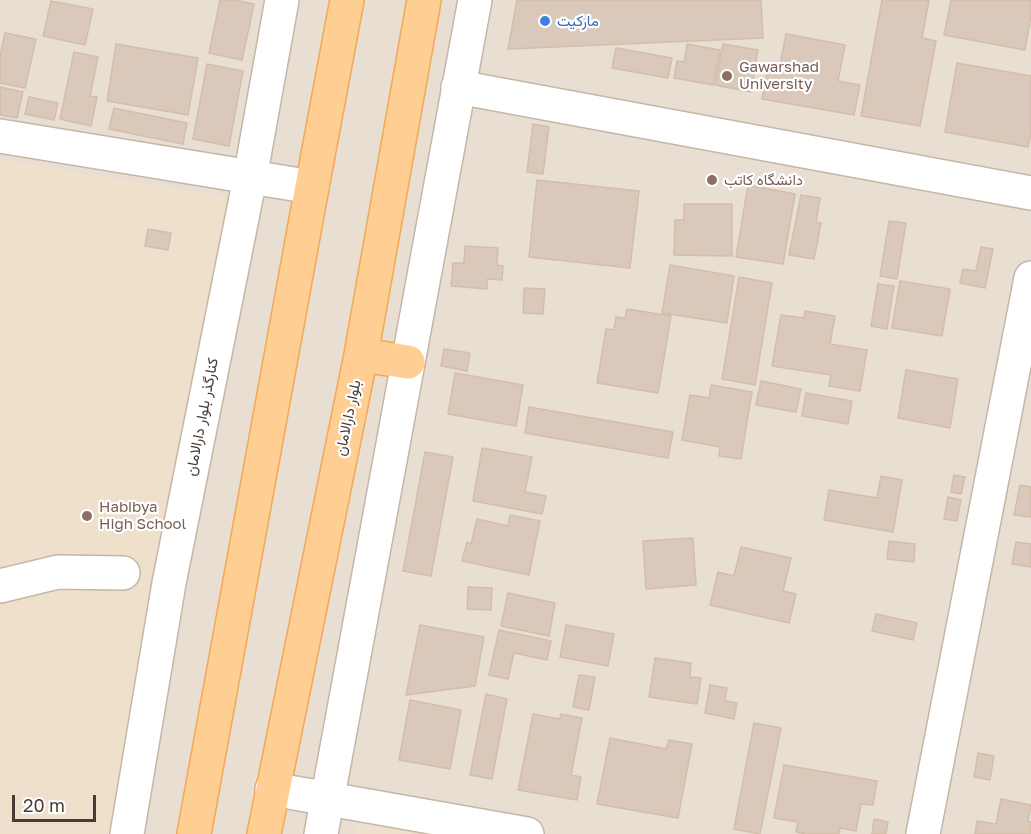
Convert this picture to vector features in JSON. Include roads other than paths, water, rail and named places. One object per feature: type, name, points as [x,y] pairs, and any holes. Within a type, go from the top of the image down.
[{"type":"main road","points":[[194,834],[347,0]]},
{"type":"main road","name":"بلوار دارالامان","points":[[264,834],[361,355],[424,0]]},
{"type":"main road","points":[[361,355],[408,362]]},
{"type":"street","name":"کنارگذر بلوار دارالامان","points":[[127,834],[169,583],[250,178],[282,0]]},
{"type":"street","points":[[321,834],[475,0]]},
{"type":"street","points":[[458,87],[1031,193]]},
{"type":"street","points":[[0,136],[312,187]]},
{"type":"street","points":[[923,834],[1031,278]]},
{"type":"street","points":[[0,586],[58,572],[123,573]]},
{"type":"street","points":[[272,789],[527,834]]},
{"type":"place","name":"مارکیت","points":[[545,21]]},
{"type":"place","name":"Gawarshad University","points":[[727,76]]},
{"type":"place","name":"دانشگاه کاتب","points":[[712,180]]},
{"type":"place","name":"Habibya High School","points":[[87,516]]}]
